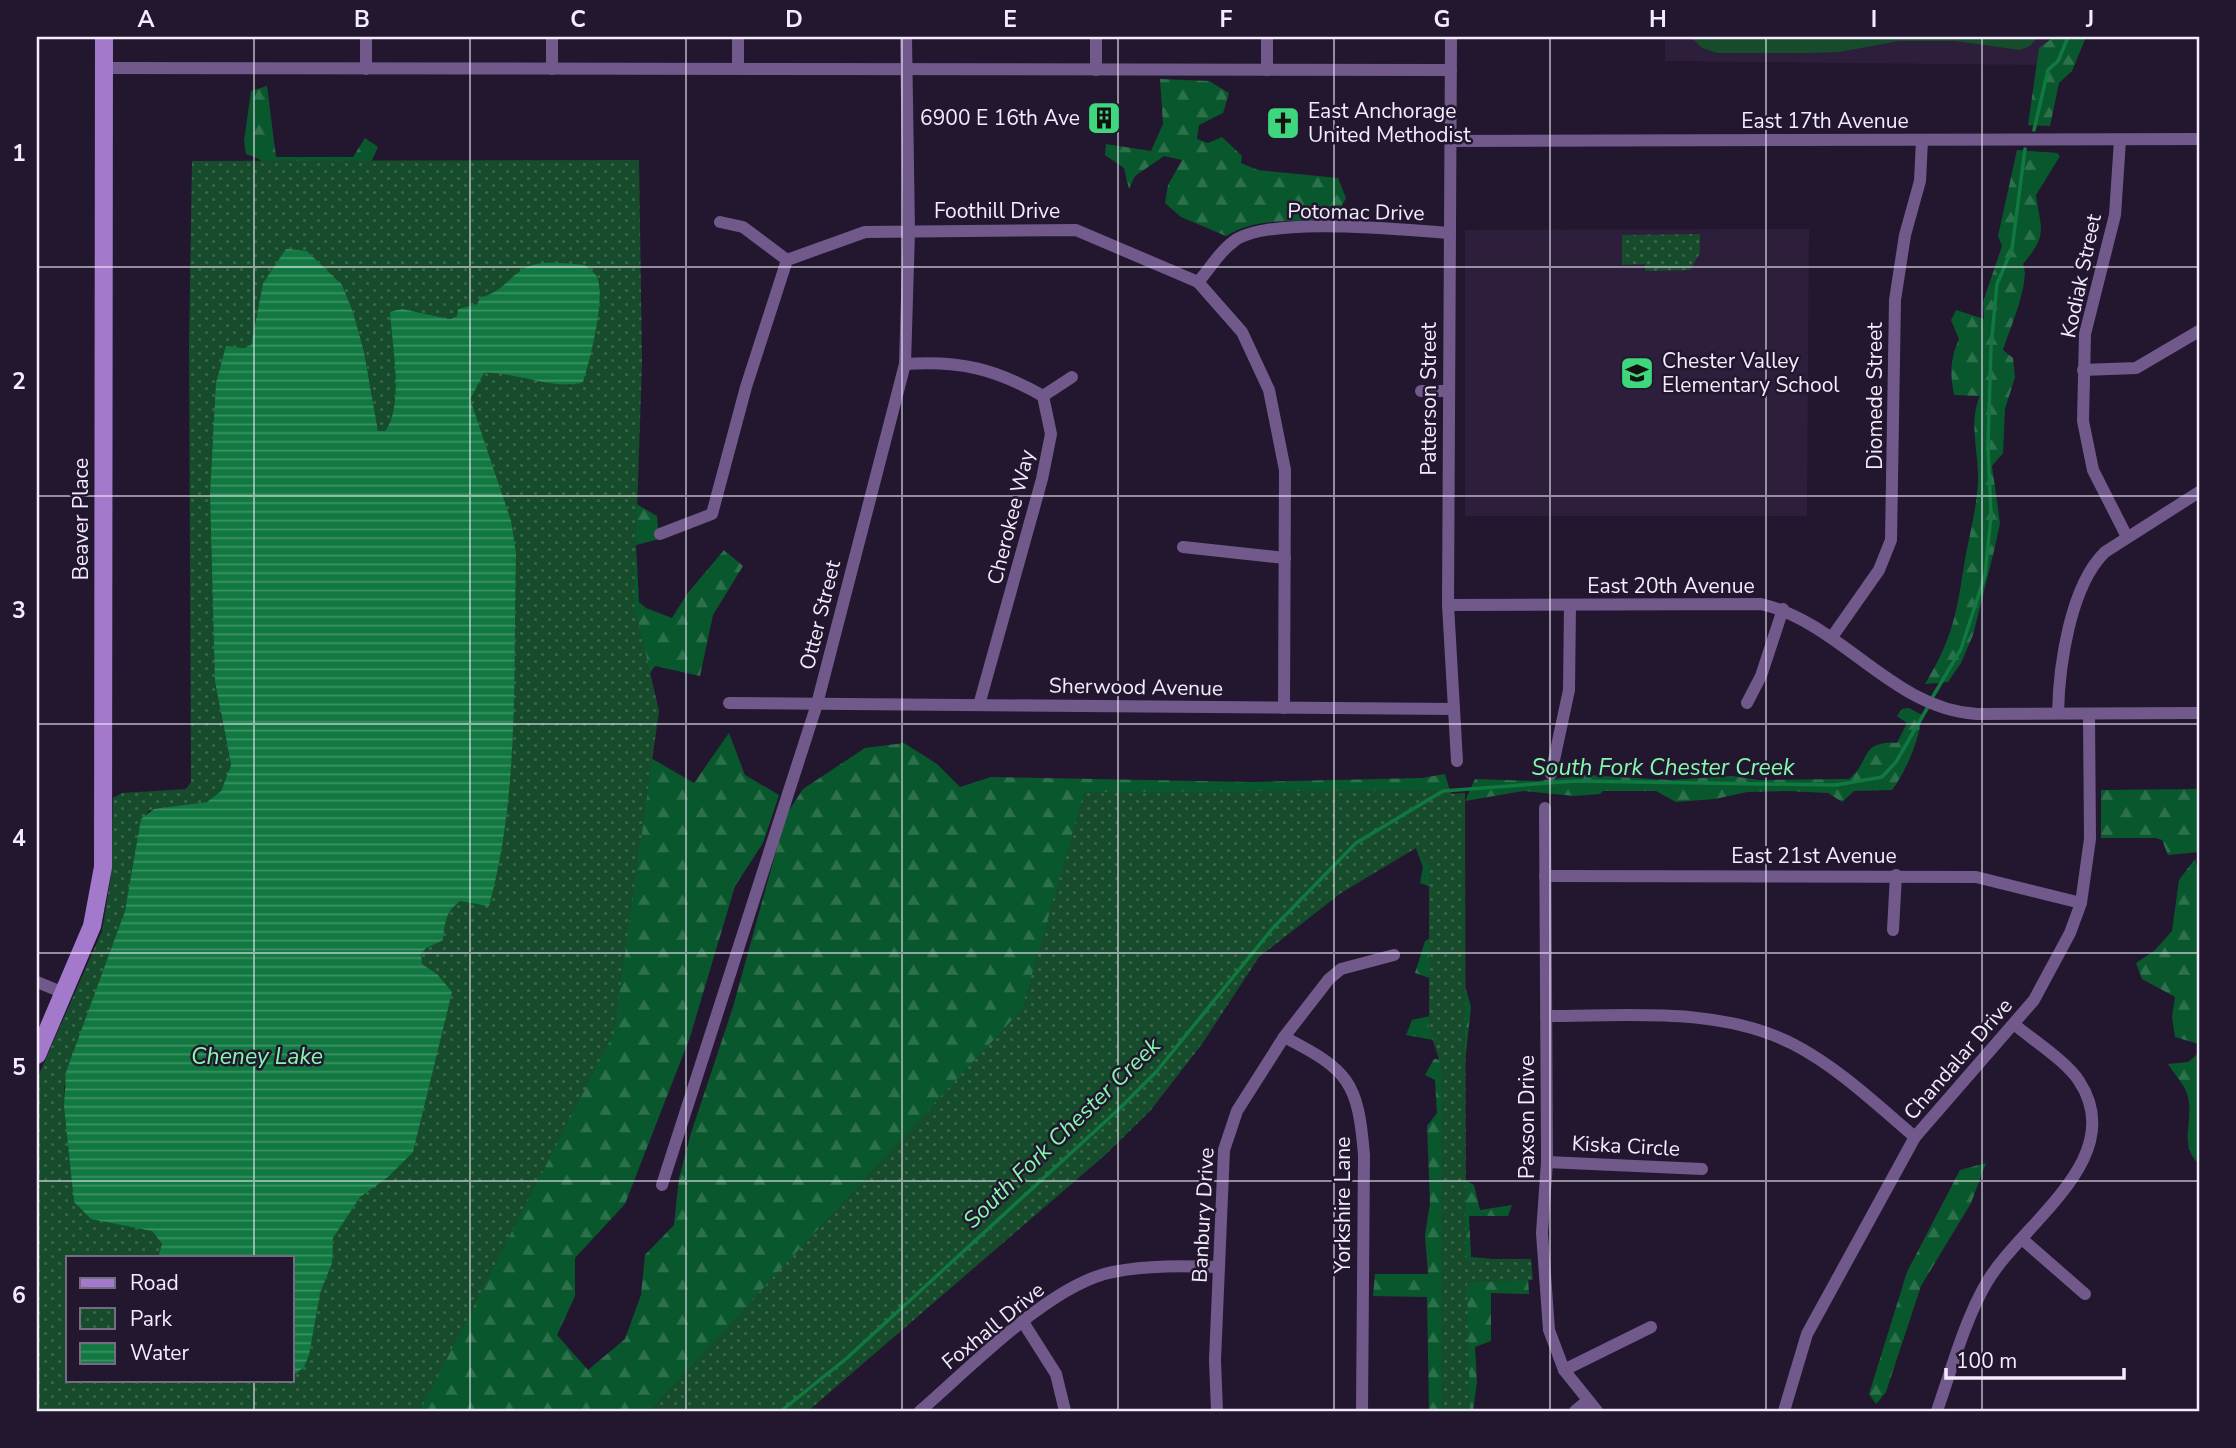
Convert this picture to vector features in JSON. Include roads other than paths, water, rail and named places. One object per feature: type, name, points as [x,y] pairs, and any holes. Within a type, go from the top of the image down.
[{"type":"street","name":"Beaver Place","points":[[37,1055],[92,926],[103,867],[104,37]]},
{"type":"street","points":[[366,37],[366,69]]},
{"type":"street","points":[[552,37],[552,69]]},
{"type":"street","points":[[738,37],[738,69]]},
{"type":"street","name":"Otter Street","points":[[662,1185],[817,704],[905,364],[908,231],[906,37]]},
{"type":"street","points":[[1096,37],[1096,70]]},
{"type":"street","points":[[1267,37],[1268,70]]},
{"type":"street","name":"Patterson Street","points":[[1451,37],[1448,605],[1457,761]]},
{"type":"street","points":[[104,68],[1451,70]]},
{"type":"street","name":"East 17th Avenue","points":[[1450,141],[2199,139]]},
{"type":"street","name":"Diomede Street","points":[[1832,637],[1879,570],[1892,540],[1895,300],[1905,234],[1920,181],[1922,140]]},
{"type":"street","name":"Kodiak Street","points":[[2120,140],[2115,215],[2085,334],[2083,370],[2087,449],[2101,491],[2127,537]]},
{"type":"street","points":[[660,534],[712,514],[746,387],[787,260],[743,227],[720,222]]},
{"type":"street","name":"Potomac Drive","points":[[1198,282],[1234,240],[1266,231],[1327,226],[1450,233]]},
{"type":"street","name":"Foothill Drive","points":[[787,260],[865,232],[1076,230],[1198,282],[1242,332],[1269,390],[1285,470],[1284,708]]},
{"type":"street","points":[[2083,370],[2136,368],[2199,331]]},
{"type":"street","points":[[905,364],[924,363],[990,369],[1043,396],[1072,377]]},
{"type":"street","points":[[1421,391],[1449,391]]},
{"type":"street","name":"Cherokee Way","points":[[979,705],[1042,479],[1051,434],[1043,396]]},
{"type":"street","points":[[2058,713],[2062,661],[2085,578],[2105,552],[2199,492]]},
{"type":"street","points":[[1183,547],[1285,558]]},
{"type":"street","name":"East 20th Avenue","points":[[1448,605],[1731,603],[1783,609],[1832,637],[1919,699],[1942,709],[1977,714],[2199,713]]},
{"type":"street","points":[[1551,774],[1569,690],[1570,605]]},
{"type":"street","points":[[1748,703],[1761,676],[1783,609]]},
{"type":"street","name":"Sherwood Avenue","points":[[729,703],[1454,709]]},
{"type":"street","name":"Chandalar Drive","points":[[1784,1411],[1807,1334],[1916,1138],[2015,1025],[2060,956],[2081,903],[2090,839],[2089,714]]},
{"type":"street","name":"Paxson Drive","points":[[1545,808],[1547,1161],[1542,1233],[1549,1329],[1564,1370],[1597,1411]]},
{"type":"street","points":[[1893,930],[1896,875]]},
{"type":"street","name":"East 21st Avenue","points":[[1545,876],[1976,877],[2081,903]]},
{"type":"street","name":"Banbury Drive","points":[[1217,1411],[1219,1267],[1224,1150],[1228,1129],[1284,1037],[1329,979],[1341,969],[1394,955]]},
{"type":"street","points":[[37,982],[64,993]]},
{"type":"street","points":[[1546,1016],[1673,1016],[1754,1030],[1790,1043],[1831,1067],[1916,1138]]},
{"type":"street","points":[[1939,1410],[1987,1283],[2086,1158],[2093,1136],[2092,1112],[2078,1078],[2015,1025]]},
{"type":"street","name":"Yorkshire Lane","points":[[1284,1037],[1328,1059],[1353,1088],[1361,1119],[1364,1155],[1362,1411]]},
{"type":"street","name":"Kiska Circle","points":[[1547,1161],[1702,1169]]},
{"type":"street","points":[[2021,1239],[2085,1294]]},
{"type":"street","name":"Foxhall Drive","points":[[920,1411],[1023,1322],[1070,1289],[1110,1272],[1167,1266],[1219,1267]]},
{"type":"street","points":[[1023,1322],[1056,1374],[1065,1411]]},
{"type":"street","points":[[1564,1370],[1651,1327]]},
{"type":"street","points":[[1575,1411],[1587,1401]]},
{"type":"water","name":"Cheney Lake","points":[[286,249],[307,251],[342,285],[364,351],[378,431],[385,431],[394,406],[395,374],[390,312],[402,309],[450,319],[457,316],[458,309],[477,304],[481,297],[498,289],[523,269],[545,263],[585,265],[597,277],[600,299],[593,345],[583,382],[561,385],[484,373],[470,399],[511,521],[516,553],[513,731],[506,819],[499,863],[489,906],[460,901],[445,923],[443,940],[426,948],[421,954],[422,964],[438,975],[452,992],[413,1152],[388,1177],[360,1197],[333,1238],[332,1263],[320,1293],[309,1355],[304,1367],[294,1375],[294,1256],[158,1256],[162,1244],[152,1231],[91,1219],[74,1202],[64,1106],[66,1072],[125,911],[141,819],[154,809],[207,802],[221,791],[231,765],[215,681],[210,494],[216,383],[226,346],[244,348],[251,345],[263,283]]},
{"type":"waterway","name":"South Fork Chester Creek","points":[[2034,130],[2048,70],[2058,61],[2068,37]]},
{"type":"waterway","name":"South Fork Chester Creek","points":[[1932,698],[1961,649],[1985,575],[1991,516],[1988,446],[1991,347],[1997,284],[2012,249],[2025,149]]},
{"type":"waterway","name":"South Fork Chester Creek","points":[[781,1411],[847,1358],[1119,1109],[1157,1071],[1272,929],[1356,843],[1443,791],[1575,781],[1836,785],[1882,777],[1896,762],[1929,705]]},
{"type":"place","name":"6900 E 16th Ave","points":[[1104,118]]},
{"type":"place","name":"East Anchorage United Methodist","points":[[1283,123]]},
{"type":"place","name":"Chester Valley Elementary School","points":[[1637,373]]}]
